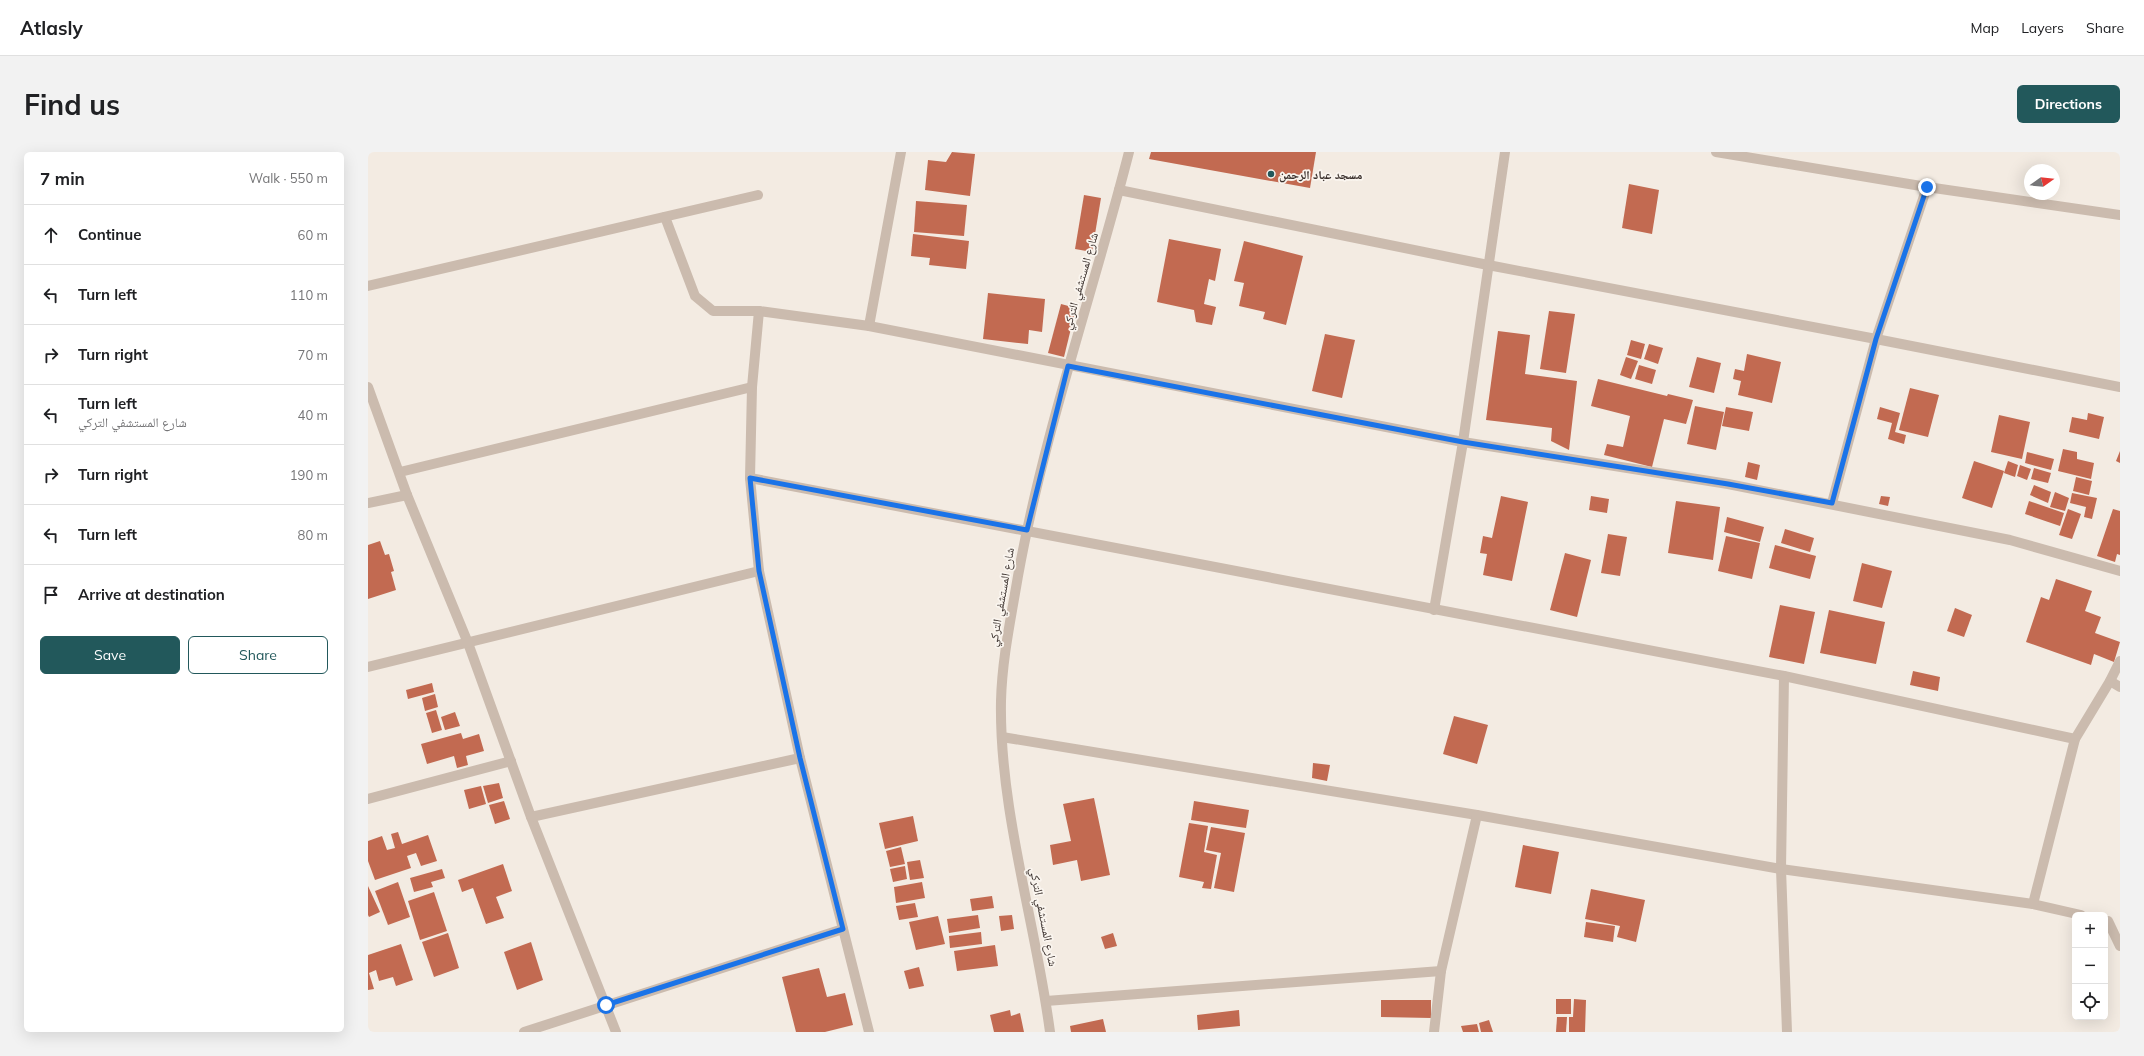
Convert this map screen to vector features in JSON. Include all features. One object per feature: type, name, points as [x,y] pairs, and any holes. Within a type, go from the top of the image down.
[{"type":"street","points":[[869,326],[901,152]]},
{"type":"street","name":"شارع المستشفي التركي","points":[[1050,1032],[1046,1002],[1006,790],[1001,701],[1004,655],[1027,530],[1068,366],[1103,252],[1129,152]]},
{"type":"street","points":[[1434,610],[1463,442],[1505,152]]},
{"type":"street","points":[[1716,152],[1927,187],[2120,215]]},
{"type":"street","points":[[1832,503],[1876,339],[1927,187]]},
{"type":"street","points":[[1119,190],[1488,265],[1876,339],[2120,388]]},
{"type":"street","points":[[368,286],[758,195]]},
{"type":"street","points":[[665,217],[695,296],[704,305],[713,310],[722,312],[759,311],[869,326],[1463,442],[1720,482],[1832,503],[2010,540],[2120,571]]},
{"type":"street","points":[[759,311],[752,387],[750,478],[759,571],[800,758],[869,1032]]},
{"type":"street","points":[[368,387],[400,472],[407,495],[468,643],[531,817],[616,1032]]},
{"type":"street","points":[[400,472],[752,387]]},
{"type":"street","points":[[750,478],[1784,676],[2075,739]]},
{"type":"street","points":[[368,503],[407,495]]},
{"type":"street","points":[[368,667],[759,571]]},
{"type":"street","points":[[2033,904],[2075,739],[2110,681],[2120,661]]},
{"type":"street","points":[[1784,676],[1781,869],[1787,1032]]},
{"type":"street","points":[[2110,681],[2120,687]]},
{"type":"street","points":[[1002,737],[1477,815],[1781,869],[2033,904],[2072,913]]},
{"type":"street","points":[[531,817],[800,758]]},
{"type":"street","points":[[368,799],[511,761]]},
{"type":"street","points":[[1434,1032],[1441,971],[1477,815]]},
{"type":"street","points":[[2108,921],[2120,926]]},
{"type":"street","points":[[2108,923],[2120,946]]},
{"type":"street","points":[[524,1032],[843,929]]},
{"type":"street","points":[[1046,1002],[1441,971]]},
{"type":"building","points":[[952,152],[975,154],[970,196],[925,190],[928,160],[946,162]]},
{"type":"building","name":"مسجد عباد الرحمن","points":[[1151,152],[1316,152],[1310,188],[1149,159]]},
{"type":"building","points":[[1629,184],[1659,190],[1652,234],[1622,228]]},
{"type":"building","points":[[1084,195],[1101,198],[1092,252],[1075,249]]},
{"type":"building","points":[[916,201],[967,205],[964,236],[914,232]]},
{"type":"building","points":[[913,234],[969,241],[966,269],[929,265],[930,258],[911,256]]},
{"type":"building","points":[[1169,239],[1221,249],[1215,281],[1209,279],[1204,304],[1216,307],[1212,325],[1196,322],[1194,310],[1157,302]]},
{"type":"building","points":[[1244,241],[1303,256],[1286,325],[1263,319],[1265,312],[1239,306],[1244,283],[1234,281]]},
{"type":"building","points":[[988,293],[1045,299],[1042,332],[1029,330],[1028,344],[983,339]]},
{"type":"building","points":[[1061,304],[1076,308],[1064,357],[1048,353]]},
{"type":"building","points":[[1549,311],[1575,314],[1566,373],[1540,369]]},
{"type":"building","points":[[1498,331],[1530,335],[1525,374],[1577,381],[1569,450],[1551,441],[1552,428],[1486,420]]},
{"type":"building","points":[[1325,334],[1355,340],[1342,398],[1312,391]]},
{"type":"building","points":[[1631,340],[1645,344],[1641,359],[1627,355]]},
{"type":"building","points":[[1649,344],[1663,348],[1658,364],[1644,359]]},
{"type":"building","points":[[1747,354],[1781,362],[1772,403],[1738,395],[1741,381],[1733,379],[1735,369],[1744,371]]},
{"type":"building","points":[[1626,357],[1638,361],[1631,379],[1620,375]]},
{"type":"building","points":[[1697,357],[1721,363],[1714,393],[1689,387]]},
{"type":"building","points":[[1639,365],[1656,370],[1652,384],[1635,379]]},
{"type":"building","points":[[1598,379],[1667,396],[1668,394],[1693,400],[1686,424],[1664,419],[1652,467],[1604,455],[1607,444],[1623,447],[1630,416],[1591,406]]},
{"type":"building","points":[[1910,388],[1939,395],[1928,437],[1899,430]]},
{"type":"building","points":[[1695,406],[1724,412],[1716,450],[1687,444]]},
{"type":"building","points":[[1726,407],[1753,412],[1749,431],[1722,426]]},
{"type":"building","points":[[1880,407],[1900,413],[1895,432],[1906,435],[1904,444],[1888,439],[1892,423],[1877,419]]},
{"type":"building","points":[[2088,413],[2104,417],[2099,439],[2069,432],[2072,417],[2087,420]]},
{"type":"building","points":[[1999,415],[2030,422],[2022,459],[1991,452]]},
{"type":"building","points":[[2063,449],[2077,452],[2077,459],[2094,463],[2091,479],[2058,471]]},
{"type":"building","points":[[2120,451],[2120,463],[2116,461]]},
{"type":"building","points":[[2027,452],[2054,459],[2051,470],[2025,463]]},
{"type":"building","points":[[1974,461],[2004,471],[1992,508],[1962,498]]},
{"type":"building","points":[[2008,461],[2018,465],[2015,477],[2004,473]]},
{"type":"building","points":[[1748,462],[1760,465],[1757,480],[1745,477]]},
{"type":"building","points":[[2020,465],[2031,469],[2027,480],[2017,476]]},
{"type":"building","points":[[2034,468],[2051,473],[2048,483],[2031,479]]},
{"type":"building","points":[[2076,477],[2092,481],[2089,495],[2073,491]]},
{"type":"building","points":[[2034,485],[2051,492],[2048,503],[2030,495]]},
{"type":"building","points":[[2055,492],[2069,498],[2065,511],[2050,507]]},
{"type":"building","points":[[2072,493],[2097,498],[2092,519],[2084,517],[2086,507],[2070,503]]},
{"type":"building","points":[[1501,496],[1528,502],[1512,581],[1483,575],[1487,554],[1480,553],[1483,536],[1492,538]]},
{"type":"building","points":[[1591,496],[1609,499],[1607,513],[1589,510]]},
{"type":"building","points":[[1881,496],[1890,497],[1888,506],[1879,504]]},
{"type":"building","points":[[1676,501],[1720,507],[1713,560],[1668,553]]},
{"type":"building","points":[[2029,501],[2064,513],[2060,526],[2025,514]]},
{"type":"building","points":[[2068,509],[2081,514],[2072,539],[2059,535]]},
{"type":"building","points":[[2113,509],[2120,511],[2120,555],[2117,554],[2115,562],[2097,556]]},
{"type":"building","points":[[1727,517],[1764,527],[1760,542],[1724,532]]},
{"type":"building","points":[[1785,529],[1814,538],[1810,552],[1781,543]]},
{"type":"building","points":[[1608,534],[1627,537],[1620,576],[1601,573]]},
{"type":"building","points":[[1726,536],[1760,543],[1752,579],[1718,571]]},
{"type":"building","points":[[380,541],[385,555],[389,554],[394,571],[391,572],[396,590],[368,599],[368,545]]},
{"type":"building","points":[[1775,545],[1816,556],[1810,579],[1769,568]]},
{"type":"building","points":[[1565,553],[1591,560],[1577,617],[1550,610]]},
{"type":"building","points":[[1862,563],[1892,571],[1882,608],[1853,601]]},
{"type":"building","points":[[2056,579],[2092,591],[2085,611],[2101,617],[2095,633],[2120,642],[2114,662],[2094,654],[2091,665],[2026,642],[2041,597],[2049,600]]},
{"type":"building","points":[[1780,605],[1815,612],[1804,664],[1769,657]]},
{"type":"building","points":[[1955,608],[1972,615],[1964,637],[1947,631]]},
{"type":"building","points":[[1829,610],[1885,622],[1876,664],[1820,653]]},
{"type":"building","points":[[1913,671],[1940,677],[1938,691],[1910,685]]},
{"type":"building","points":[[432,683],[434,692],[408,699],[406,690]]},
{"type":"building","points":[[435,694],[438,707],[425,711],[422,698]]},
{"type":"building","points":[[436,710],[442,730],[432,733],[426,713]]},
{"type":"building","points":[[455,712],[460,726],[445,730],[441,717]]},
{"type":"building","points":[[1454,716],[1488,725],[1477,764],[1443,754]]},
{"type":"building","points":[[461,733],[463,739],[479,734],[484,751],[466,756],[468,765],[457,768],[454,756],[427,764],[421,744]]},
{"type":"building","points":[[1313,763],[1330,765],[1327,781],[1312,778]]},
{"type":"building","points":[[499,783],[503,798],[488,803],[483,786]]},
{"type":"building","points":[[481,786],[486,804],[469,809],[464,790]]},
{"type":"building","points":[[1094,798],[1110,875],[1081,881],[1077,860],[1053,865],[1050,845],[1071,841],[1063,804]]},
{"type":"building","points":[[504,801],[510,819],[495,824],[489,805]]},
{"type":"building","points":[[1194,801],[1249,810],[1246,828],[1191,820]]},
{"type":"building","points":[[913,816],[918,841],[885,849],[879,823]]},
{"type":"building","points":[[1189,823],[1208,826],[1204,852],[1217,855],[1211,889],[1202,888],[1204,882],[1179,877]]},
{"type":"building","points":[[1211,827],[1245,833],[1234,892],[1214,888],[1221,853],[1206,850]]},
{"type":"building","points":[[398,832],[402,844],[428,835],[437,861],[421,866],[416,853],[407,856],[411,868],[375,880],[368,861],[368,841],[382,836],[387,850],[395,848],[391,834]]},
{"type":"building","points":[[1523,845],[1559,852],[1551,894],[1515,887]]},
{"type":"building","points":[[901,847],[905,864],[890,867],[886,851]]},
{"type":"building","points":[[920,860],[924,878],[910,880],[907,862]]},
{"type":"building","points":[[503,864],[512,891],[496,897],[504,918],[486,924],[473,888],[462,892],[458,880]]},
{"type":"building","points":[[905,866],[907,879],[893,882],[890,869]]},
{"type":"building","points":[[442,869],[445,878],[431,882],[433,887],[414,892],[410,878]]},
{"type":"building","points":[[398,882],[410,917],[388,925],[375,891]]},
{"type":"building","points":[[922,882],[925,898],[896,903],[894,887]]},
{"type":"building","points":[[368,886],[380,912],[369,917],[368,915]]},
{"type":"building","points":[[1591,889],[1645,900],[1636,942],[1617,937],[1620,926],[1585,919]]},
{"type":"building","points":[[434,892],[447,931],[420,940],[408,901]]},
{"type":"building","points":[[992,896],[994,908],[972,911],[970,899]]},
{"type":"building","points":[[915,903],[918,917],[899,920],[896,906]]},
{"type":"building","points":[[978,915],[980,928],[949,933],[947,919]]},
{"type":"building","points":[[1012,915],[1014,929],[1001,931],[999,916]]},
{"type":"building","points":[[938,916],[945,944],[916,950],[909,922]]},
{"type":"building","points":[[1586,922],[1615,926],[1613,942],[1584,937]]},
{"type":"building","points":[[981,932],[982,944],[950,948],[949,936]]},
{"type":"building","points":[[448,933],[459,968],[434,977],[422,942]]},
{"type":"building","points":[[1113,933],[1117,946],[1105,949],[1101,937]]},
{"type":"building","points":[[531,942],[543,980],[517,990],[504,952]]},
{"type":"building","points":[[401,944],[413,980],[396,986],[393,977],[379,981],[376,970],[369,973],[374,989],[368,990],[368,955]]},
{"type":"building","points":[[995,945],[998,966],[957,971],[954,951]]},
{"type":"building","points":[[919,967],[924,986],[909,989],[904,971]]},
{"type":"building","points":[[819,968],[827,997],[845,993],[853,1025],[825,1032],[796,1032],[782,977]]},
{"type":"building","points":[[1556,999],[1571,999],[1571,1014],[1556,1014]]},
{"type":"building","points":[[1574,999],[1586,1000],[1585,1032],[1569,1032],[1569,1017],[1573,1017]]},
{"type":"building","points":[[1381,1000],[1431,1000],[1431,1018],[1381,1017]]},
{"type":"building","points":[[1010,1010],[1011,1016],[1020,1013],[1024,1032],[994,1032],[990,1015]]},
{"type":"building","points":[[1239,1010],[1240,1026],[1198,1030],[1197,1015]]},
{"type":"building","points":[[1557,1017],[1567,1017],[1566,1032],[1556,1032]]},
{"type":"building","points":[[1103,1019],[1106,1032],[1071,1032],[1070,1026]]},
{"type":"building","points":[[1489,1020],[1493,1032],[1481,1032],[1479,1023]]},
{"type":"building","points":[[1477,1024],[1479,1032],[1463,1032],[1461,1026]]},
{"type":"place","name":"مسجد عباد الرحمن","points":[[1271,174]]},
{"type":"route","points":[[606,1005],[843,929],[800,758],[759,571],[750,478],[1027,530],[1068,366],[1463,442],[1728,484],[1832,503],[1876,339],[1927,187]]}]
